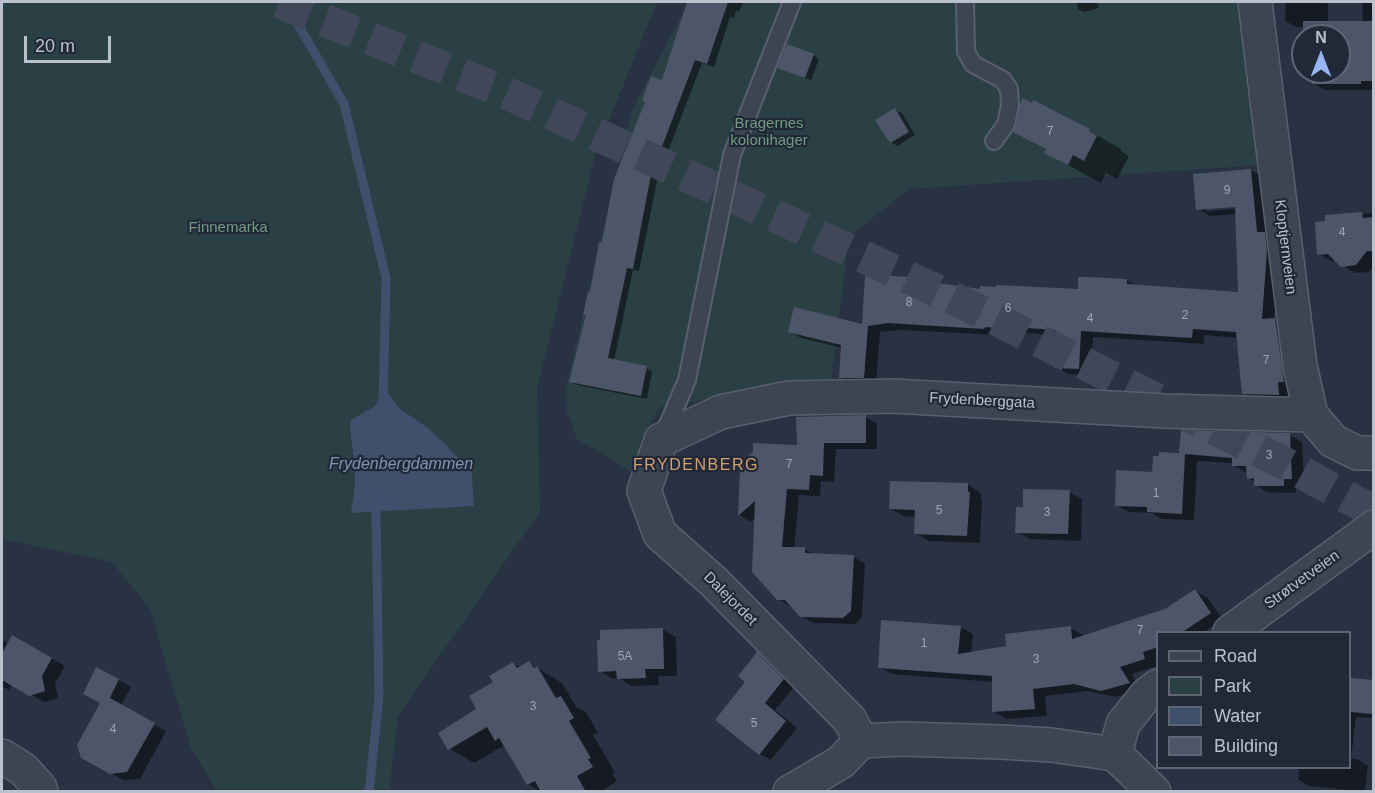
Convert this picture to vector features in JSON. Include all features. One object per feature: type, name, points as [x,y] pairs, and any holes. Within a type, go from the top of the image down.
[{"type":"street","name":"Kloptjernveien","points":[[1255,2],[1300,366],[1311,415],[1333,441],[1357,453],[1374,453]]},
{"type":"street","name":"Frydenberggata","points":[[661,440],[721,412],[789,398],[893,396],[1165,411],[1311,415]]},
{"type":"street","name":"Dalejordet","points":[[661,440],[644,491],[660,534],[714,581],[850,720],[861,741]]},
{"type":"street","name":"Strøtvetveien","points":[[1233,631],[1374,527]]},
{"type":"street","points":[[1115,754],[1123,724],[1147,694],[1156,687]]},
{"type":"street","points":[[790,792],[841,762],[861,741],[903,739],[1001,742],[1115,754],[1154,792]]},
{"type":"street","points":[[2,756],[24,770],[40,790]]},
{"type":"lane","points":[[661,440],[687,380],[732,155],[792,2]]},
{"type":"lane","points":[[965,2],[966,52],[973,64],[1003,80],[1009,89],[1010,105],[1006,124],[994,141]]},
{"type":"green space","name":"Finnemarka","points":[[2,2],[657,2],[595,155],[537,388],[540,511],[398,716],[389,791],[217,791],[191,748],[150,609],[112,562],[2,539]],"holes":[[[380,395],[428,428],[459,459],[471,461],[474,505],[355,486],[350,430],[376,406]]]},
{"type":"green space","name":"Bragernes kolonihager","points":[[689,2],[1237,2],[1250,36],[1262,165],[910,189],[849,236],[831,380],[660,407],[641,439],[635,474],[577,439],[567,412],[566,387],[632,110]]},
{"type":"water","name":"Frydenbergdammen","points":[[389,394],[399,408],[428,428],[459,459],[471,461],[474,506],[351,513],[355,467],[350,430],[351,420],[375,406],[380,395]]},
{"type":"building","points":[[687,2],[728,2],[707,64],[695,60],[655,165],[653,164],[633,269],[627,268],[608,358],[647,366],[641,396],[569,382],[586,315],[583,315],[588,292],[590,292],[599,242],[602,242],[614,179],[645,102],[642,100],[651,76],[662,80]]},
{"type":"building","points":[[1303,21],[1374,21],[1374,81],[1351,84],[1351,24],[1303,24]]},
{"type":"building","points":[[787,44],[814,54],[805,78],[777,68]]},
{"type":"building","points":[[1023,98],[1032,103],[1033,100],[1090,129],[1089,131],[1097,136],[1084,161],[1073,155],[1068,165],[1044,153],[1046,149],[1013,132]]},
{"type":"building","points":[[895,108],[909,132],[890,143],[875,120]]},
{"type":"building","points":[[1251,169],[1257,232],[1265,232],[1267,251],[1262,319],[1275,318],[1284,382],[1278,382],[1279,395],[1242,394],[1236,332],[1193,329],[1192,338],[1081,331],[1079,369],[1054,368],[1056,330],[996,326],[996,328],[985,327],[984,329],[888,323],[868,326],[864,378],[839,378],[841,345],[788,332],[794,307],[862,324],[865,274],[937,279],[937,283],[980,289],[980,286],[996,287],[996,285],[1078,289],[1078,277],[1087,277],[1127,279],[1127,284],[1238,292],[1235,207],[1196,210],[1193,174]]},
{"type":"building","points":[[1362,212],[1363,218],[1374,217],[1374,251],[1367,251],[1356,265],[1341,267],[1328,254],[1317,255],[1315,222],[1325,221],[1325,215]]},
{"type":"building","points":[[866,415],[866,443],[824,443],[823,476],[810,475],[809,490],[787,489],[782,547],[805,547],[805,553],[854,555],[851,611],[843,618],[800,617],[785,600],[777,600],[752,572],[755,501],[738,516],[740,467],[753,451],[753,443],[797,445],[796,417]]},
{"type":"building","points":[[1181,430],[1290,433],[1292,479],[1284,479],[1284,486],[1254,486],[1254,478],[1247,479],[1246,466],[1232,466],[1232,458],[1185,454],[1182,514],[1147,512],[1147,507],[1115,506],[1116,470],[1152,472],[1153,456],[1159,456],[1159,452],[1179,453]]},
{"type":"building","points":[[890,481],[968,483],[968,492],[970,492],[967,536],[914,534],[915,510],[889,509]]},
{"type":"building","points":[[1023,489],[1070,490],[1068,534],[1015,533],[1016,507],[1023,507]]},
{"type":"building","points":[[1195,589],[1211,613],[1184,631],[1156,631],[1156,648],[1143,652],[1145,659],[1120,667],[1130,683],[1101,691],[1074,684],[1033,689],[1035,709],[992,712],[992,676],[878,668],[881,620],[961,626],[958,654],[1006,646],[1005,634],[1071,626],[1072,639],[1165,609]]},
{"type":"building","points":[[663,628],[664,669],[645,669],[646,678],[617,679],[616,671],[598,672],[597,640],[600,640],[600,630]]},
{"type":"building","points":[[12,635],[52,658],[42,676],[45,691],[29,696],[2,680],[2,653]]},
{"type":"building","points":[[757,652],[784,679],[765,703],[786,721],[759,755],[715,720],[745,682],[738,676]]},
{"type":"building","points":[[529,661],[534,668],[537,666],[556,698],[561,696],[574,718],[569,721],[591,758],[588,759],[593,767],[577,776],[586,792],[541,792],[535,781],[527,785],[499,738],[495,741],[487,727],[448,750],[438,733],[476,709],[469,696],[493,682],[489,676],[513,662],[517,668]]},
{"type":"building","points":[[96,667],[119,679],[110,698],[155,723],[127,772],[110,774],[81,758],[77,745],[100,703],[83,694]]},
{"type":"building","points":[[1351,678],[1374,680],[1374,714],[1351,712]]},
{"type":"waterway","points":[[285,2],[344,104],[386,278],[383,405]]},
{"type":"waterway","points":[[369,792],[379,697],[376,502]]},
{"type":"tunnel","points":[[279,2],[502,91],[949,296],[1288,465],[1374,512]]},
{"type":"district","name":"FRYDENBERG","points":[[696,466]]}]
